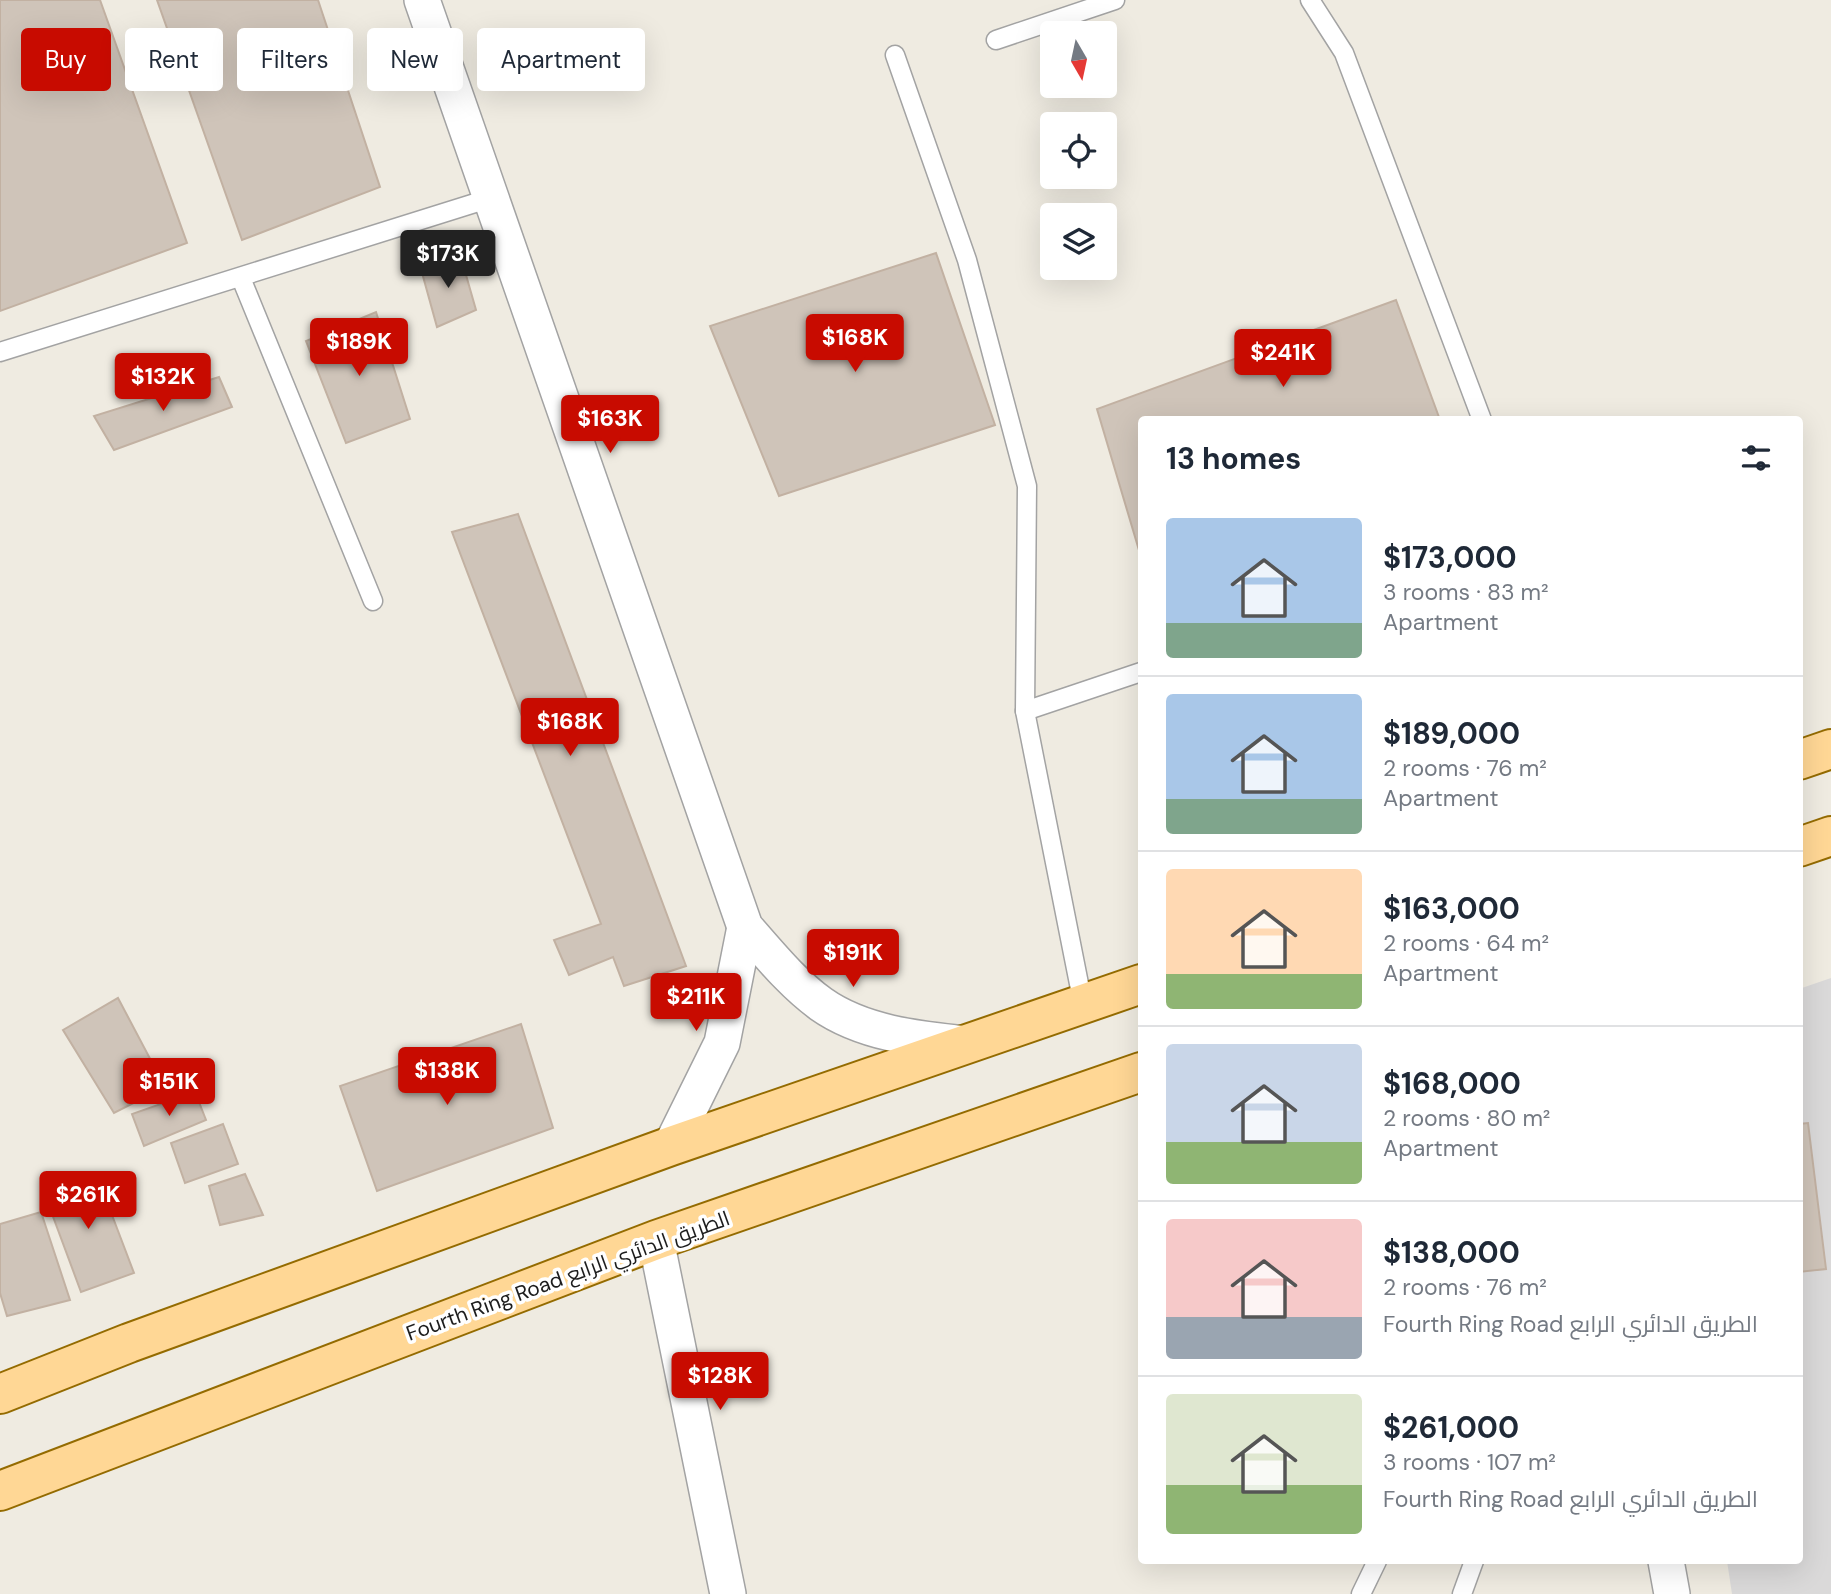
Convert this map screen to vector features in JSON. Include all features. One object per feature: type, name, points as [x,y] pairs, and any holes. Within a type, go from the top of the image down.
[{"type":"main road","points":[[1803,759],[1831,750]]},
{"type":"main road","points":[[1803,845],[1831,836]]},
{"type":"main road","points":[[0,1394],[129,1343],[671,1146],[1138,985]]},
{"type":"main road","name":"Fourth Ring Road الطريق الدائري الرابع","points":[[0,1491],[656,1240],[1138,1073]]},
{"type":"street","points":[[422,0],[745,928],[787,973],[824,1006],[856,1022],[908,1038],[966,1044]]},
{"type":"street","points":[[671,1146],[722,1043],[745,928]]},
{"type":"street","points":[[656,1240],[728,1594]]},
{"type":"street","points":[[1667,1564],[1672,1594]]},
{"type":"lane","points":[[996,40],[1115,0]]},
{"type":"lane","points":[[1310,0],[1344,52],[1480,416]]},
{"type":"lane","points":[[895,55],[967,260],[1027,485],[1025,711],[1083,1004]]},
{"type":"lane","points":[[0,352],[491,198]]},
{"type":"lane","points":[[241,278],[373,601]]},
{"type":"lane","points":[[1025,711],[1138,673]]},
{"type":"lane","points":[[1361,1594],[1376,1564]]},
{"type":"lane","points":[[1462,1594],[1473,1564]]},
{"type":"shaded area","points":[[1831,978],[1831,1594],[1732,1594],[1727,1564],[1803,1564],[1803,988]]},
{"type":"building","points":[[0,0],[100,0],[110,28],[21,28],[21,91],[111,91],[111,31],[125,70],[125,91],[133,91],[187,243],[0,311]]},
{"type":"building","points":[[157,0],[318,0],[327,28],[237,28],[237,91],[348,91],[380,187],[242,240],[189,91],[223,91],[223,28],[167,28]]},
{"type":"building","points":[[936,253],[995,425],[779,496],[710,326]]},
{"type":"building","points":[[460,254],[476,310],[437,327],[421,269]]},
{"type":"building","points":[[1396,300],[1439,416],[1138,416],[1138,547],[1097,409]]},
{"type":"building","points":[[376,312],[410,419],[346,443],[306,341]]},
{"type":"building","points":[[219,377],[232,407],[114,450],[94,416]]},
{"type":"building","points":[[518,514],[686,966],[624,986],[613,957],[569,975],[554,940],[601,924],[452,532]]},
{"type":"building","points":[[118,998],[165,1087],[114,1113],[63,1030]]},
{"type":"building","points":[[521,1024],[553,1128],[377,1191],[340,1086]]},
{"type":"building","points":[[195,1092],[206,1120],[144,1146],[132,1114]]},
{"type":"building","points":[[1808,1123],[1826,1269],[1803,1272],[1803,1124]]},
{"type":"building","points":[[223,1124],[238,1164],[185,1183],[171,1143]]},
{"type":"building","points":[[96,1173],[134,1273],[81,1292],[42,1187]]},
{"type":"building","points":[[245,1174],[263,1215],[220,1225],[209,1186]]},
{"type":"building","points":[[41,1212],[70,1300],[7,1316],[0,1293],[0,1224]]}]
